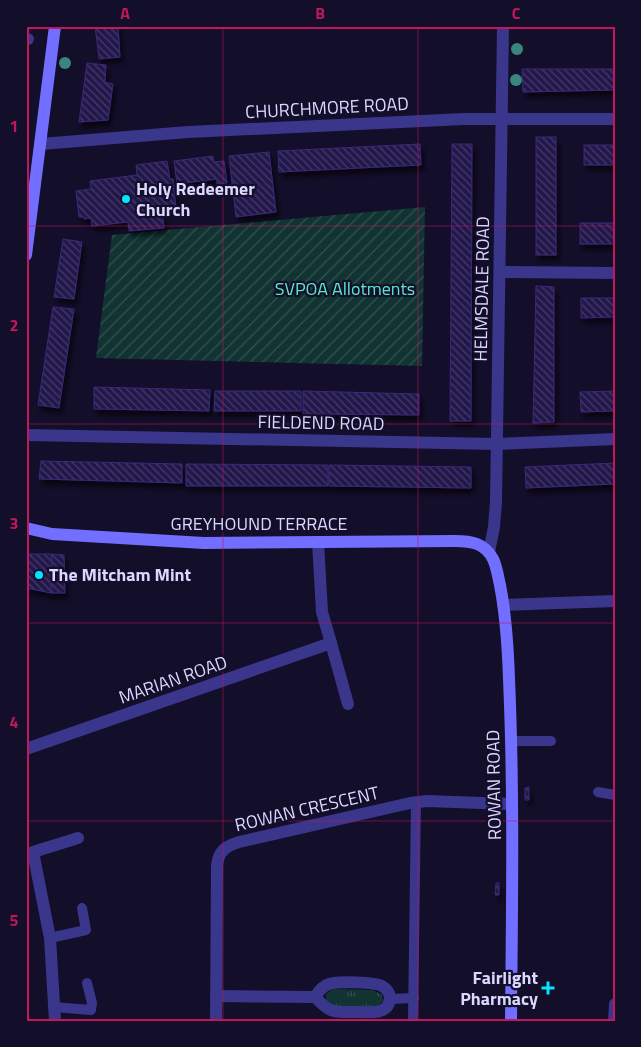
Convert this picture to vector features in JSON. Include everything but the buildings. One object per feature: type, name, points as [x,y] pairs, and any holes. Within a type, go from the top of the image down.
[{"type":"main road","points":[[26,255],[55,26]]},
{"type":"main road","name":"GREYHOUND TERRACE","points":[[26,528],[52,534],[219,543],[465,541],[478,543],[489,552]]},
{"type":"main road","name":"ROWAN ROAD","points":[[489,552],[496,569],[503,605],[509,666],[512,741],[511,1021]]},
{"type":"street","name":"HELMSDALE ROAD","points":[[489,552],[494,527],[497,444],[503,26]]},
{"type":"street","name":"CHURCHMORE ROAD","points":[[41,144],[188,132],[464,119],[615,119]]},
{"type":"street","points":[[500,272],[615,273]]},
{"type":"street","name":"FIELDEND ROAD","points":[[26,435],[497,444],[615,439]]},
{"type":"street","points":[[318,542],[322,612],[348,704]]},
{"type":"street","points":[[503,605],[615,601]]},
{"type":"street","name":"MARIAN ROAD","points":[[26,749],[331,643]]},
{"type":"street","name":"ROWAN CRESCENT","points":[[216,1021],[217,866],[219,855],[230,845],[416,802],[512,804]]},
{"type":"street","points":[[55,1021],[50,938],[33,852],[78,838]]},
{"type":"street","points":[[216,996],[315,997],[326,1008],[335,1012],[379,1012],[387,1007],[390,999],[388,991],[380,985],[343,983],[325,986],[315,997]]},
{"type":"street","points":[[614,1021],[615,1004]]},
{"type":"lane","points":[[512,741],[551,741]]},
{"type":"lane","points":[[598,792],[615,795]]},
{"type":"lane","points":[[413,1021],[416,802]]},
{"type":"lane","points":[[50,938],[86,930],[82,908]]},
{"type":"lane","points":[[54,1007],[91,1010],[92,1003],[87,983]]},
{"type":"lane","points":[[390,999],[414,998]]},
{"type":"green space","name":"SVPOA Allotments","points":[[425,207],[422,366],[96,358],[112,235]]},
{"type":"green space","points":[[333,989],[373,990],[382,995],[383,1001],[377,1007],[335,1007],[326,1000],[326,994]]},
{"type":"place","name":"Holy Redeemer Church","points":[[126,199]]},
{"type":"place","name":"The Mitcham Mint","points":[[39,575]]},
{"type":"place","name":"Fairlight Pharmacy","points":[[548,988]]}]
